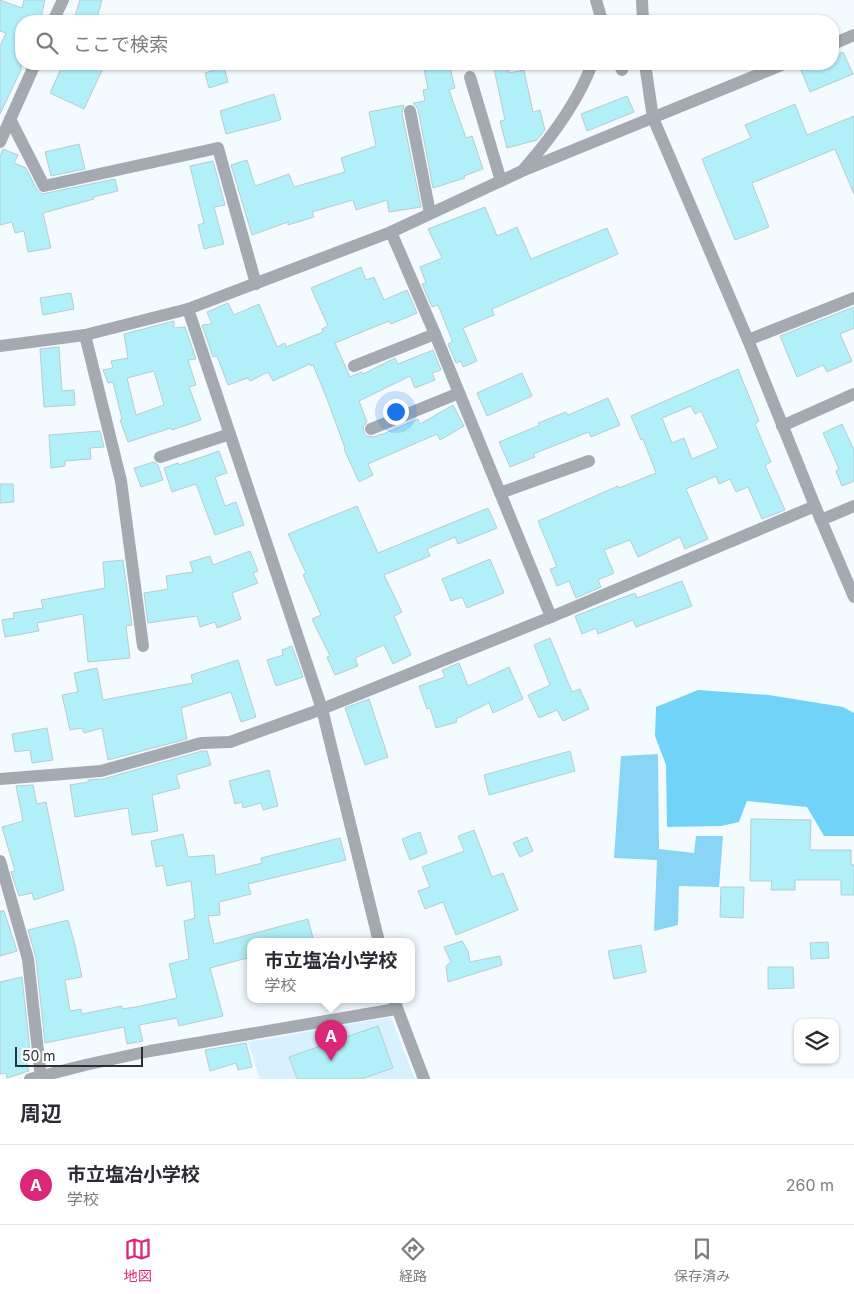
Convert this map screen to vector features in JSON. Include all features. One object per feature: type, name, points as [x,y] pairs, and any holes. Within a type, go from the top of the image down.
[{"type":"street","points":[[56,15],[63,0]]},
{"type":"street","points":[[642,0],[643,15]]},
{"type":"street","points":[[839,41],[854,35]]},
{"type":"street","points":[[0,142],[32,70]]},
{"type":"street","points":[[522,171],[538,153],[574,101],[584,86],[590,70]]},
{"type":"street","points":[[646,70],[653,118],[748,340],[854,597]]},
{"type":"street","points":[[0,346],[85,335],[188,309],[391,232],[522,171],[769,70]]},
{"type":"street","points":[[470,78],[501,180]]},
{"type":"street","points":[[410,110],[430,213]]},
{"type":"street","points":[[10,119],[44,186],[218,148],[256,284]]},
{"type":"street","points":[[391,232],[551,617]]},
{"type":"street","points":[[748,340],[854,298]]},
{"type":"street","points":[[188,309],[322,709],[378,938]]},
{"type":"street","points":[[354,366],[435,334]]},
{"type":"street","points":[[85,335],[121,481],[144,646]]},
{"type":"street","points":[[371,429],[459,393]]},
{"type":"street","points":[[782,426],[854,394]]},
{"type":"street","points":[[160,457],[230,434]]},
{"type":"street","points":[[500,493],[589,461]]},
{"type":"street","points":[[0,779],[101,771],[201,744],[230,742],[322,709],[551,617],[815,506]]},
{"type":"street","points":[[821,520],[854,506]]},
{"type":"street","points":[[0,862],[28,959],[38,1078],[150,1051],[395,1004],[424,1079]]},
{"type":"shaded area","points":[[698,690],[769,695],[843,707],[854,713],[854,836],[824,836],[807,807],[747,801],[739,822],[721,826],[667,827],[666,765],[655,736],[656,707]]},
{"type":"shaded area","points":[[658,754],[659,849],[694,853],[696,836],[723,836],[719,887],[679,886],[678,925],[654,931],[657,860],[614,858],[621,756]]},
{"type":"shaded area","points":[[391,1017],[415,1079],[260,1079],[248,1042]]},
{"type":"building","points":[[0,0],[22,8],[24,0],[45,0],[41,15],[15,15],[15,70],[21,70],[0,114],[0,46],[6,33],[0,31]]},
{"type":"building","points":[[80,0],[102,0],[98,15],[75,15]]},
{"type":"building","points":[[843,52],[853,74],[810,92],[801,70],[839,70],[839,54]]},
{"type":"building","points":[[60,70],[102,70],[84,109],[50,93]]},
{"type":"building","points":[[214,70],[225,70],[228,82],[209,88],[205,73]]},
{"type":"building","points":[[424,70],[450,70],[455,88],[449,90],[466,138],[472,136],[483,169],[464,176],[465,178],[433,188],[418,109],[413,103],[425,101],[423,90],[428,89]]},
{"type":"building","points":[[494,70],[509,70],[509,73],[524,70],[533,112],[540,110],[545,130],[537,140],[507,148],[500,121],[505,120]]},
{"type":"building","points":[[274,94],[280,120],[226,134],[220,111]]},
{"type":"building","points":[[627,96],[634,112],[587,131],[581,114]]},
{"type":"building","points":[[795,104],[807,135],[854,116],[854,194],[835,149],[752,183],[769,227],[735,240],[702,159],[751,138],[745,125]]},
{"type":"building","points":[[404,105],[402,113],[421,207],[389,212],[387,200],[356,210],[353,200],[312,212],[314,217],[288,225],[288,222],[252,235],[231,165],[247,160],[255,186],[289,174],[294,187],[345,172],[341,158],[376,146],[369,112]]},
{"type":"building","points":[[79,144],[85,169],[51,176],[45,152]]},
{"type":"building","points":[[3,149],[18,155],[14,163],[26,168],[37,190],[42,194],[115,179],[118,191],[43,213],[51,248],[28,252],[24,231],[15,233],[12,222],[0,225],[0,156]]},
{"type":"building","points":[[213,161],[225,205],[214,207],[224,244],[204,249],[198,225],[204,223],[190,166]]},
{"type":"building","points":[[485,207],[497,236],[517,227],[531,259],[607,228],[618,254],[492,309],[494,315],[463,328],[477,361],[463,367],[461,361],[456,363],[448,344],[452,340],[438,305],[432,307],[422,284],[426,283],[420,267],[442,258],[428,229]]},
{"type":"building","points":[[361,267],[366,280],[374,277],[384,300],[407,290],[417,313],[391,324],[389,321],[335,343],[350,377],[362,372],[363,374],[395,358],[398,364],[433,350],[441,370],[432,373],[435,380],[415,388],[410,376],[359,401],[367,422],[363,427],[366,436],[374,437],[381,435],[418,419],[420,424],[453,405],[464,426],[440,440],[437,434],[368,464],[373,475],[359,482],[344,449],[313,365],[311,366],[310,364],[273,381],[268,372],[250,381],[248,378],[228,385],[217,356],[213,357],[202,325],[212,324],[207,312],[228,303],[234,315],[259,304],[277,347],[285,343],[286,347],[323,332],[322,329],[328,326],[311,288]]},
{"type":"building","points":[[71,293],[74,309],[43,315],[40,298]]},
{"type":"building","points":[[854,307],[854,328],[840,334],[852,361],[827,372],[823,365],[797,377],[780,336]]},
{"type":"building","points":[[174,321],[174,328],[185,327],[196,359],[188,360],[196,385],[189,387],[201,420],[128,442],[120,420],[122,419],[113,382],[108,383],[103,370],[113,368],[111,361],[128,358],[124,334]],"holes":[[[154,371],[164,405],[136,415],[127,378]]]},
{"type":"building","points":[[59,347],[62,391],[74,390],[75,405],[44,407],[40,349]]},
{"type":"building","points":[[738,369],[759,421],[755,424],[771,462],[765,465],[785,510],[762,519],[748,487],[736,492],[730,479],[719,484],[716,476],[686,489],[708,539],[685,549],[680,537],[638,557],[630,540],[604,550],[614,573],[598,580],[601,587],[576,598],[569,581],[557,586],[550,569],[557,567],[538,521],[618,486],[619,488],[656,473],[643,439],[641,440],[631,416]],"holes":[[[691,406],[695,414],[701,411],[718,448],[692,459],[684,438],[672,443],[662,418]]]},
{"type":"building","points":[[522,373],[532,396],[487,416],[477,393]]},
{"type":"building","points":[[608,398],[620,425],[591,437],[589,432],[533,454],[535,457],[510,467],[499,442],[540,425],[538,423],[566,412],[568,415]]},
{"type":"building","points":[[842,424],[854,450],[854,481],[842,486],[836,471],[839,469],[823,433]]},
{"type":"building","points":[[100,431],[104,447],[90,448],[91,459],[65,461],[65,466],[51,468],[49,435]]},
{"type":"building","points":[[219,451],[227,473],[215,477],[225,506],[236,502],[244,525],[215,535],[196,484],[172,492],[164,468],[178,463],[179,465]]},
{"type":"building","points":[[154,462],[158,465],[163,480],[141,487],[134,468]]},
{"type":"building","points":[[0,484],[13,484],[14,502],[0,503]]},
{"type":"building","points":[[357,506],[378,553],[488,508],[497,528],[458,544],[455,537],[427,549],[430,556],[384,575],[402,612],[394,616],[411,655],[393,664],[384,645],[355,658],[358,666],[335,675],[327,657],[330,656],[312,619],[321,615],[303,575],[306,573],[288,534]]},
{"type":"building","points":[[250,551],[258,571],[253,573],[258,583],[232,593],[241,619],[217,628],[215,622],[200,627],[197,616],[148,623],[144,593],[168,589],[166,576],[193,572],[190,562],[210,556],[213,565]]},
{"type":"building","points":[[490,559],[504,593],[467,608],[462,597],[451,601],[442,579]]},
{"type":"building","points":[[123,560],[132,625],[126,626],[130,658],[88,662],[83,614],[37,623],[39,631],[5,637],[2,620],[14,618],[13,613],[43,608],[41,600],[105,588],[103,562]]},
{"type":"building","points":[[682,581],[692,606],[636,627],[633,620],[598,634],[596,628],[582,634],[575,616],[635,593],[637,598]]},
{"type":"building","points":[[550,638],[572,692],[580,689],[589,709],[563,721],[557,710],[539,718],[528,695],[550,685],[534,645]]},
{"type":"building","points":[[292,646],[303,677],[276,686],[267,660],[283,655],[282,650]]},
{"type":"building","points":[[238,660],[256,717],[241,722],[231,692],[181,708],[187,739],[108,760],[102,728],[84,733],[82,728],[70,730],[62,695],[78,692],[74,673],[97,668],[103,700],[193,683],[191,675]]},
{"type":"building","points":[[459,663],[468,686],[509,667],[523,699],[493,713],[489,703],[456,719],[457,722],[436,728],[430,708],[427,709],[419,686],[445,677],[442,670]]},
{"type":"building","points":[[369,699],[388,757],[365,765],[345,708]]},
{"type":"building","points":[[47,728],[53,760],[32,763],[30,750],[15,752],[12,734]]},
{"type":"building","points":[[207,751],[211,765],[176,775],[180,788],[152,795],[158,831],[132,835],[128,808],[75,817],[70,785],[88,782],[88,780],[103,779]]},
{"type":"building","points":[[570,751],[575,771],[489,795],[484,775]]},
{"type":"building","points":[[269,770],[278,806],[263,810],[261,803],[243,808],[242,802],[235,804],[229,781]]},
{"type":"building","points":[[33,785],[37,804],[46,802],[64,890],[34,900],[32,893],[19,896],[11,872],[15,871],[2,827],[23,821],[16,786]]},
{"type":"building","points":[[751,819],[811,820],[810,850],[851,850],[851,865],[854,865],[854,895],[841,895],[841,880],[795,880],[795,890],[771,890],[772,881],[750,881]]},
{"type":"building","points":[[474,830],[492,877],[503,873],[518,910],[456,935],[443,902],[425,909],[418,891],[430,887],[422,867],[464,851],[458,836]]},
{"type":"building","points":[[420,832],[427,853],[410,860],[402,839]]},
{"type":"building","points":[[183,834],[188,857],[214,855],[216,875],[262,863],[261,858],[340,838],[346,860],[248,884],[251,894],[219,902],[220,915],[208,916],[214,944],[308,919],[313,938],[247,938],[247,958],[210,968],[223,1016],[179,1026],[177,1018],[139,1025],[143,1041],[127,1044],[124,1027],[45,1043],[36,958],[28,930],[68,920],[82,977],[65,980],[70,1011],[81,1009],[82,1014],[122,1006],[122,1009],[136,1007],[177,998],[169,964],[189,959],[184,921],[195,918],[191,881],[167,886],[163,865],[156,867],[151,841]]},
{"type":"building","points":[[527,837],[533,851],[520,857],[513,843]]},
{"type":"building","points":[[721,887],[744,887],[743,918],[720,917]]},
{"type":"building","points":[[0,911],[4,911],[17,951],[0,956]]},
{"type":"building","points":[[462,941],[468,951],[470,962],[500,956],[502,965],[448,982],[446,966],[451,962],[444,947]]},
{"type":"building","points":[[828,942],[829,958],[811,959],[810,943]]},
{"type":"building","points":[[641,945],[646,972],[614,979],[608,951]]},
{"type":"building","points":[[768,967],[793,967],[794,988],[768,989]]},
{"type":"building","points":[[22,977],[31,1060],[26,1061],[29,1071],[7,1078],[6,1073],[0,1074],[0,982]]},
{"type":"building","points":[[378,1026],[393,1068],[361,1079],[297,1079],[289,1057]]},
{"type":"building","points":[[246,1043],[252,1067],[238,1070],[236,1063],[210,1071],[205,1050]]},
{"type":"place","name":"市立塩冶小学校","points":[[331,1061]]}]
